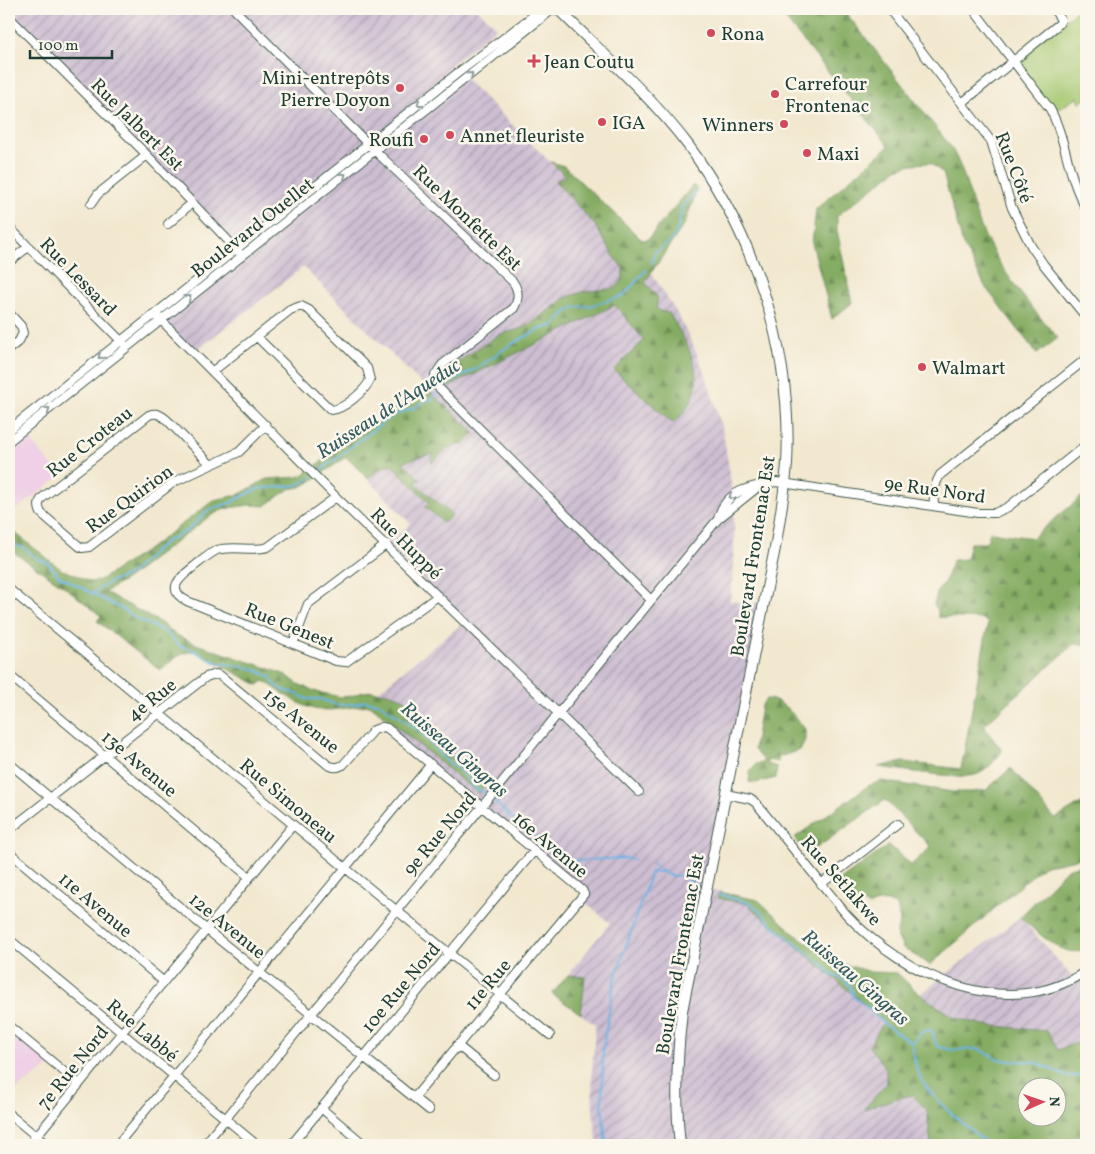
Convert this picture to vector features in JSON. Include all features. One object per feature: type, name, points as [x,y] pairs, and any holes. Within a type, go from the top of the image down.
[{"type":"main road","name":"Boulevard Frontenac Est","points":[[558,9],[636,86],[687,144],[719,192],[743,236],[757,273],[769,310],[782,368],[787,454],[785,482],[767,590],[679,1034],[677,1094],[680,1145]]},
{"type":"street","name":"Rue Monfette Est","points":[[234,9],[368,144],[508,276],[517,288],[518,301],[514,308],[438,370],[435,375],[438,387],[650,599]]},
{"type":"street","name":"Boulevard Ouellet","points":[[9,430],[120,341],[242,256],[375,150],[513,36],[542,9]]},
{"type":"street","name":"Boulevard Ouellet","points":[[9,441],[126,347],[158,316],[236,249],[368,144],[459,72],[553,9]]},
{"type":"street","name":"Rue Côté","points":[[889,9],[993,146],[1010,201],[1031,246],[1086,317]]},
{"type":"street","points":[[973,9],[1050,109],[1057,121],[1073,181],[1086,208]]},
{"type":"street","points":[[962,103],[1059,24],[1061,20],[1054,9]]},
{"type":"street","name":"Rue Jalbert Est","points":[[9,17],[147,155],[242,256]]},
{"type":"street","points":[[91,204],[98,194],[147,155]]},
{"type":"street","points":[[168,224],[192,203]]},
{"type":"street","name":"Rue Lessard","points":[[9,227],[126,347]]},
{"type":"street","points":[[9,262],[28,247]]},
{"type":"street","points":[[213,371],[257,336],[294,307],[301,306],[309,310],[369,372],[370,380],[366,387],[342,408],[335,410],[328,408],[257,336]]},
{"type":"street","points":[[9,313],[21,326],[23,333],[19,341],[9,349]]},
{"type":"street","name":"Rue Huppé","points":[[158,316],[310,468],[336,497],[639,792]]},
{"type":"street","points":[[934,506],[936,482],[940,475],[1086,359]]},
{"type":"street","name":"Rue Croteau","points":[[86,548],[79,546],[41,513],[38,505],[39,502],[149,415],[154,413],[162,416],[211,465]]},
{"type":"street","name":"Rue Quirion","points":[[86,548],[90,547],[174,482],[239,452],[266,425]]},
{"type":"street","name":"9e Rue Nord","points":[[204,1145],[558,714],[650,599],[718,519],[720,509],[730,497],[742,490],[771,483],[785,482],[934,506],[985,513],[999,512],[1086,445]]},
{"type":"street","name":"Rue Genest","points":[[336,497],[268,547],[254,550],[226,549],[213,553],[177,581],[179,596],[187,601],[293,644],[346,662],[438,596]]},
{"type":"street","points":[[293,644],[308,604],[386,544]]},
{"type":"street","name":"Rue Simoneau","points":[[9,588],[448,954],[550,1035]]},
{"type":"street","name":"4e Rue","points":[[9,830],[206,677],[216,674],[221,676]]},
{"type":"street","name":"13e Avenue","points":[[9,675],[249,877]]},
{"type":"street","name":"15e Avenue","points":[[221,676],[328,765],[333,767],[339,768],[343,765],[374,730],[382,727]]},
{"type":"street","name":"16e Avenue","points":[[382,727],[387,728],[584,892]]},
{"type":"street","name":"12e Avenue","points":[[9,763],[259,972],[429,1110]]},
{"type":"street","points":[[116,1145],[431,764]]},
{"type":"street","name":"Rue Setlakwe","points":[[726,794],[750,799],[756,803],[850,919],[875,943],[904,962],[945,981],[976,991],[1000,994],[1029,993],[1054,987],[1074,979],[1086,971]]},
{"type":"street","points":[[821,884],[898,824]]},
{"type":"street","name":"7e Rue Nord","points":[[29,1145],[206,928],[293,825]]},
{"type":"street","name":"10e Rue Nord","points":[[291,1145],[534,851]]},
{"type":"street","name":"11e Avenue","points":[[9,852],[163,981]]},
{"type":"street","name":"11e Rue","points":[[414,1098],[583,897],[584,892]]},
{"type":"street","name":"Rue Labbé","points":[[9,939],[257,1145]]},
{"type":"street","points":[[9,1026],[79,1084]]},
{"type":"street","points":[[457,1045],[494,1076]]},
{"type":"street","points":[[321,1108],[365,1145]]},
{"type":"street","points":[[9,1114],[47,1145]]},
{"type":"shaded area","points":[[9,9],[477,9],[497,27],[451,65],[593,204],[645,263],[675,310],[692,343],[706,375],[723,432],[730,474],[734,523],[734,565],[730,601],[764,604],[707,889],[758,900],[887,1020],[1020,917],[1074,979],[1086,971],[1086,1145],[598,1145],[593,1113],[592,1073],[595,1024],[552,994],[610,923],[581,899],[584,894],[387,728],[386,719],[366,701],[464,622],[387,544],[411,524],[347,457],[310,469],[425,387],[303,267],[194,352],[155,314],[236,249],[9,17]]},
{"type":"shaded area","points":[[24,433],[61,476],[9,515],[9,445]]},
{"type":"shaded area","points":[[9,1029],[53,1064],[9,1095]]},
{"type":"green space","points":[[777,9],[843,9],[951,147],[961,168],[980,225],[992,250],[1018,289],[1058,338],[1037,354],[986,288],[963,245],[943,173],[930,163],[912,164],[897,169],[837,216],[837,230],[852,303],[832,319],[812,243],[816,209],[889,146]]},
{"type":"green space","points":[[1079,9],[1086,9],[1086,98],[1080,103],[1078,97],[1052,113],[1013,61]]},
{"type":"green space","points":[[551,162],[564,166],[642,240],[648,239],[693,185],[697,190],[685,223],[645,282],[658,298],[656,307],[660,311],[669,313],[682,335],[688,346],[695,371],[694,395],[688,407],[672,423],[614,370],[644,340],[615,305],[448,387],[444,383],[441,375],[443,372],[498,335],[520,329],[533,322],[565,298],[582,292],[616,288],[623,279],[623,268],[594,224],[555,181],[565,176]]},
{"type":"green space","points":[[425,387],[475,433],[463,444],[448,448],[431,464],[433,453],[403,462],[420,479],[415,483],[452,515],[444,523],[425,507],[429,503],[427,500],[392,465],[387,465],[367,478],[346,457],[310,482],[300,487],[289,489],[265,506],[250,505],[224,509],[210,516],[127,579],[105,592],[161,623],[176,635],[196,644],[286,675],[298,684],[317,692],[341,697],[372,691],[393,694],[413,703],[418,711],[418,719],[430,735],[464,769],[485,784],[479,794],[370,705],[333,710],[313,709],[298,703],[264,681],[258,685],[195,651],[180,655],[160,670],[97,621],[101,616],[65,587],[9,549],[9,528],[62,570],[90,582],[100,580],[149,549],[214,500],[238,495],[267,479],[303,475]]},
{"type":"green space","points":[[1086,493],[1086,644],[1074,644],[985,724],[986,730],[1002,750],[988,768],[982,772],[970,776],[959,776],[878,767],[903,762],[961,769],[988,623],[983,619],[938,617],[938,610],[934,605],[938,589],[944,583],[953,560],[966,559],[970,543],[984,543],[988,539],[990,532],[1032,538]]},
{"type":"green space","points":[[766,699],[778,702],[793,714],[805,729],[805,740],[800,750],[779,757],[778,762],[768,760],[767,764],[777,767],[776,778],[755,783],[749,782],[750,771],[756,764],[763,763],[763,759],[754,749],[761,706]]},
{"type":"green space","points":[[1011,768],[1055,819],[1086,800],[1086,857],[1043,866],[930,965],[903,948],[896,934],[900,921],[897,906],[883,902],[869,906],[850,898],[836,883],[889,845],[911,865],[931,847],[885,800],[808,854],[794,838],[868,786],[881,781],[953,792],[972,792],[986,790]]},
{"type":"green space","points":[[1086,863],[1086,948],[1070,951],[1051,943],[1020,917],[1067,869]]},
{"type":"green space","points":[[719,892],[758,900],[796,935],[837,962],[871,972],[897,973],[917,992],[953,1017],[984,1025],[1047,1031],[1058,1050],[1079,1042],[1086,1044],[1086,1145],[931,1145],[927,1110],[912,1095],[864,1109],[887,1083],[885,1066],[869,1047],[884,1021],[747,904],[718,898]]},
{"type":"green space","points":[[568,975],[585,977],[581,1014],[552,994]]},
{"type":"waterway","points":[[789,18],[792,9]]},
{"type":"waterway","name":"Ruisseau de l'Aqueduc","points":[[652,263],[655,252],[671,241],[677,232],[682,208],[697,190]]},
{"type":"waterway","name":"Ruisseau de l'Aqueduc","points":[[442,388],[479,367],[510,345],[540,329],[553,326],[566,312],[576,307],[590,306],[623,296],[646,270]]},
{"type":"waterway","name":"Ruisseau de l'Aqueduc","points":[[316,474],[384,422],[396,414],[431,400],[439,392]]},
{"type":"waterway","name":"Ruisseau de l'Aqueduc","points":[[92,594],[110,582],[129,575],[165,542],[188,530],[208,510],[230,503],[257,489],[298,485],[312,477]]},
{"type":"waterway","name":"Ruisseau Gingras","points":[[9,542],[14,542],[36,558],[48,563],[59,576],[124,610],[135,618],[166,632],[180,646],[191,649],[215,662],[254,669],[270,677],[274,684],[281,689],[307,699],[320,699],[337,705],[356,704],[364,701],[379,703],[421,732],[442,757],[464,774],[473,787],[488,794]]},
{"type":"waterway","name":"Ruisseau Gingras","points":[[491,798],[513,819],[544,843],[557,848],[568,859],[575,861],[625,858],[634,860]]},
{"type":"waterway","name":"Ruisseau Gingras","points":[[652,864],[668,875],[681,876],[696,883]]},
{"type":"waterway","points":[[606,1145],[602,1104],[603,1047],[614,982],[651,872],[661,872]]},
{"type":"waterway","name":"Ruisseau Gingras","points":[[719,894],[752,904],[778,930],[823,965],[832,975],[844,979],[854,997],[884,1024],[912,1043]]},
{"type":"waterway","name":"Ruisseau Gingras","points":[[912,1043],[923,1031],[930,1030],[933,1032],[936,1045],[939,1047],[953,1050],[979,1049],[998,1059],[1035,1062],[1066,1076],[1086,1076]]},
{"type":"waterway","points":[[912,1044],[915,1063],[922,1081],[936,1099],[989,1145]]},
{"type":"place","name":"Rona","points":[[711,33]]},
{"type":"place","name":"Jean Coutu","points":[[534,61]]},
{"type":"place","name":"Mini-entrepôts Pierre Doyon","points":[[400,88]]},
{"type":"place","name":"Carrefour Frontenac","points":[[775,94]]},
{"type":"place","name":"IGA","points":[[602,122]]},
{"type":"place","name":"Winners","points":[[784,124]]},
{"type":"place","name":"Annet fleuriste","points":[[450,135]]},
{"type":"place","name":"Roufi","points":[[424,139]]},
{"type":"place","name":"Maxi","points":[[807,153]]},
{"type":"place","name":"Walmart","points":[[922,367]]}]
